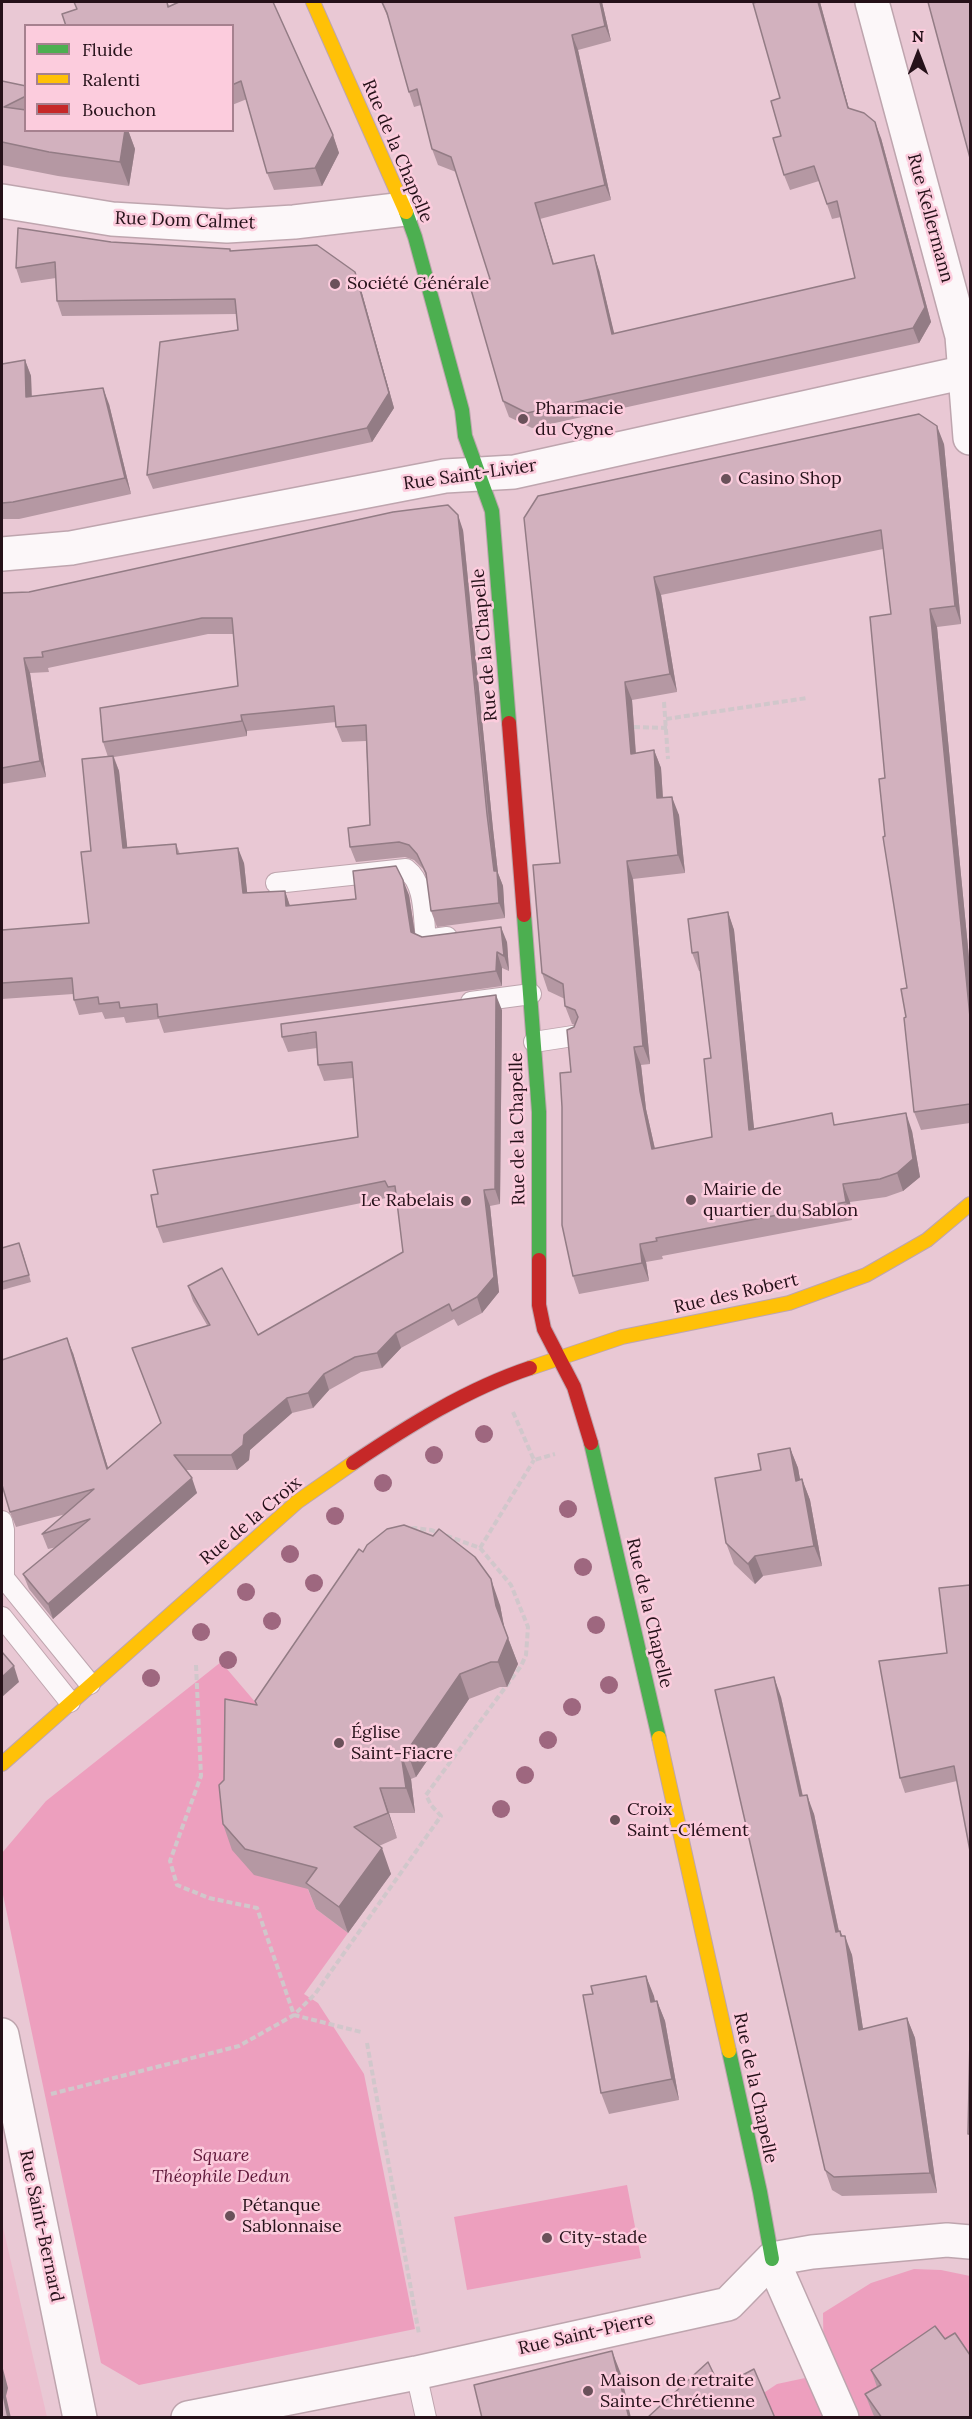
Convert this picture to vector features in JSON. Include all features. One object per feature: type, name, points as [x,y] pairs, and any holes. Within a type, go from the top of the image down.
[{"type":"street","name":"Rue de la Chapelle","points":[[312,2],[405,209],[415,237],[462,410],[465,436],[492,511],[539,1112],[539,1305],[544,1329],[574,1387],[591,1443],[680,1828],[760,2192],[772,2259]]},
{"type":"street","name":"Rue Kellermann","points":[[872,2],[962,336],[968,372],[970,438]]},
{"type":"street","name":"Rue Dom Calmet","points":[[2,201],[112,219],[227,226],[294,222],[405,209]]},
{"type":"street","name":"Rue Saint-Livier","points":[[2,554],[71,548],[445,476],[514,472],[968,372]]},
{"type":"street","name":"Rue des Robert","points":[[559,1358],[622,1337],[789,1303],[866,1275],[927,1240],[970,1204]]},
{"type":"street","name":"Rue de la Croix","points":[[2,1764],[297,1502],[393,1436],[497,1379],[559,1358]]},
{"type":"street","name":"Rue Saint-Bernard","points":[[2,2035],[80,2418]]},
{"type":"street","points":[[842,2418],[772,2259],[812,2252],[946,2240],[970,2242]]},
{"type":"street","name":"Rue Saint-Pierre","points":[[188,2418],[416,2373],[728,2304],[772,2259]]},
{"type":"lane","points":[[276,883],[406,869],[415,876],[419,886],[426,940],[467,935]]},
{"type":"lane","points":[[504,930],[526,928]]},
{"type":"lane","points":[[455,1004],[531,994]]},
{"type":"lane","points":[[534,1042],[573,1036]]},
{"type":"lane","points":[[2,1521],[4,1578],[90,1684]]},
{"type":"lane","points":[[2,1617],[70,1702]]},
{"type":"lane","points":[[416,2373],[426,2418]]},
{"type":"path","points":[[666,719],[807,698]]},
{"type":"path","points":[[664,702],[668,759]]},
{"type":"path","points":[[634,727],[666,728]]},
{"type":"path","points":[[517,1420],[534,1460]]},
{"type":"path","points":[[480,1548],[534,1460],[561,1452]]},
{"type":"path","points":[[16,2103],[239,2046],[294,2015],[315,1994],[441,1816],[430,1805],[426,1795],[506,1689],[526,1655],[528,1627],[511,1585],[480,1548],[431,1530],[416,1527],[406,1530]]},
{"type":"path","points":[[196,1665],[201,1776],[170,1860],[177,1885],[209,1898],[257,1908],[294,2015]]},
{"type":"path","points":[[294,2015],[361,2032]]},
{"type":"path","points":[[367,2043],[419,2334],[416,2373]]},
{"type":"shaded area","points":[[2,2223],[47,2417],[2,2417]]},
{"type":"green space","name":"Square Théophile Dedun","points":[[221,1662],[256,1703],[241,1726],[316,1909],[348,1933],[304,1994],[318,2003],[364,2074],[415,2329],[139,2385],[101,2363],[2,1890],[2,1853],[46,1801]]},
{"type":"green space","name":"City-stade","points":[[627,2185],[641,2258],[467,2290],[454,2217]]},
{"type":"green space","points":[[914,2269],[941,2270],[970,2276],[970,2365],[888,2405],[873,2417],[774,2417],[762,2394],[777,2384],[824,2374],[823,2313],[871,2283]]},
{"type":"building","points":[[74,2],[167,2],[168,7],[179,2],[273,2],[333,135],[315,168],[267,173],[241,81],[234,84],[234,24],[65,24],[62,14],[77,9]]},
{"type":"building","points":[[382,2],[600,2],[605,26],[572,35],[605,185],[535,203],[553,264],[594,255],[612,334],[855,278],[837,201],[827,204],[814,166],[784,175],[773,138],[781,136],[771,101],[780,98],[753,3],[818,2],[848,108],[864,113],[875,122],[925,307],[913,328],[527,413],[503,401],[470,286],[490,279],[451,157],[432,149],[417,89],[409,92]]},
{"type":"building","points":[[928,2],[970,2],[970,158]]},
{"type":"building","points":[[2,81],[24,86],[24,97],[4,107],[24,110],[24,132],[125,132],[120,162],[49,152],[2,142]]},
{"type":"building","points":[[18,228],[111,242],[230,249],[230,251],[317,245],[355,272],[389,393],[367,428],[147,475],[160,342],[238,330],[235,299],[57,301],[55,262],[16,268]]},
{"type":"building","points":[[25,360],[26,397],[103,388],[125,478],[2,503],[2,364]]},
{"type":"building","points":[[919,414],[937,426],[955,606],[930,609],[970,1017],[970,1104],[914,1112],[904,1018],[906,1017],[901,989],[907,988],[883,837],[885,836],[879,779],[885,778],[870,617],[891,614],[881,530],[654,577],[670,674],[625,682],[631,754],[654,750],[657,798],[672,797],[678,855],[627,861],[643,1046],[634,1047],[652,1149],[712,1137],[704,1059],[711,1058],[698,952],[692,953],[688,919],[728,912],[749,1130],[832,1113],[834,1125],[906,1113],[913,1159],[897,1173],[880,1179],[843,1184],[846,1202],[656,1238],[657,1241],[640,1244],[642,1263],[573,1276],[562,1225],[560,1073],[571,1072],[567,1030],[574,1027],[578,1017],[575,1010],[565,1006],[563,984],[542,973],[533,865],[560,863],[524,518],[538,496]]},
{"type":"building","points":[[448,505],[458,515],[487,814],[494,871],[497,871],[499,903],[431,911],[426,873],[417,854],[409,845],[399,842],[350,847],[348,828],[370,825],[366,725],[336,727],[334,706],[241,715],[242,721],[103,742],[100,708],[238,686],[232,618],[202,618],[42,652],[43,657],[24,658],[40,761],[2,768],[2,593],[29,592],[393,512]]},
{"type":"building","points":[[113,756],[123,848],[176,844],[177,854],[238,848],[243,893],[285,891],[286,906],[356,899],[353,871],[396,866],[403,880],[411,932],[422,937],[501,927],[504,956],[497,952],[496,971],[158,1017],[157,1004],[120,1008],[119,1002],[99,1004],[98,997],[74,1000],[72,978],[2,983],[2,930],[89,923],[81,852],[91,851],[82,759]]},
{"type":"building","points":[[496,995],[495,1189],[484,1190],[494,1277],[477,1297],[452,1311],[449,1304],[396,1333],[377,1353],[355,1357],[324,1374],[308,1393],[287,1398],[244,1435],[243,1445],[231,1455],[174,1455],[192,1478],[48,1604],[23,1574],[90,1519],[42,1534],[94,1489],[10,1512],[2,1485],[2,1360],[67,1338],[107,1469],[161,1423],[132,1348],[210,1325],[188,1286],[222,1268],[258,1335],[403,1252],[395,1186],[388,1187],[385,1181],[157,1227],[151,1195],[158,1194],[153,1170],[358,1137],[352,1062],[318,1065],[316,1032],[282,1037],[281,1024]]},
{"type":"building","points":[[19,1243],[29,1275],[2,1282],[2,1248]]},
{"type":"building","points":[[790,1448],[796,1481],[802,1479],[814,1546],[755,1556],[748,1564],[726,1543],[715,1478],[761,1470],[758,1454]]},
{"type":"building","name":"Église Saint-Fiacre","points":[[404,1525],[433,1536],[439,1529],[475,1557],[491,1579],[496,1606],[508,1638],[498,1662],[491,1662],[460,1674],[407,1751],[401,1754],[406,1788],[380,1788],[388,1813],[354,1827],[382,1848],[339,1907],[306,1883],[317,1868],[245,1849],[223,1824],[219,1785],[224,1780],[225,1699],[257,1705],[255,1701],[359,1549],[363,1552],[367,1545],[387,1529]]},
{"type":"building","points":[[970,1585],[970,1851],[954,1766],[900,1778],[879,1661],[947,1653],[939,1588]]},
{"type":"building","points":[[2,1652],[14,1666],[2,1677]]},
{"type":"building","points":[[774,1677],[800,1796],[807,1795],[836,1932],[840,1931],[841,1936],[845,1936],[859,2030],[907,2018],[930,2173],[834,2177],[825,2170],[715,1690]]},
{"type":"building","points":[[646,1976],[651,2002],[657,2001],[672,2079],[601,2093],[583,1995],[593,1994],[591,1986]]},
{"type":"building","points":[[970,2038],[970,2134],[968,2134]]},
{"type":"building","points":[[935,2326],[945,2339],[955,2333],[970,2355],[970,2418],[882,2418],[865,2394],[881,2385],[871,2370]]},
{"type":"building","points":[[612,2351],[629,2418],[482,2418],[474,2385]]},
{"type":"building","points":[[708,2362],[720,2387],[754,2369],[775,2418],[647,2418]]},
{"type":"building","points":[[2,2389],[8,2418],[2,2418]]},
{"type":"traffic: fast","points":[[406,212],[415,237],[462,410],[465,436],[492,511],[509,723]]},
{"type":"traffic: fast","points":[[524,915],[539,1112],[539,1260]]},
{"type":"traffic: fast","points":[[591,1443],[659,1738]]},
{"type":"traffic: fast","points":[[729,2051],[760,2192],[772,2259]]},
{"type":"traffic: slow","points":[[313,2],[406,212]]},
{"type":"traffic: slow","points":[[530,1368],[622,1337],[789,1303],[866,1275],[927,1240],[970,1204]]},
{"type":"traffic: slow","points":[[2,1764],[297,1502],[353,1463]]},
{"type":"traffic: slow","points":[[659,1738],[729,2051]]},
{"type":"traffic: jam","points":[[509,723],[524,915]]},
{"type":"traffic: jam","points":[[539,1260],[539,1305],[544,1329],[574,1387],[591,1443]]},
{"type":"traffic: jam","points":[[353,1463],[438,1410],[484,1386],[530,1368]]},
{"type":"place","name":"Société Générale","points":[[335,284]]},
{"type":"place","name":"Pharmacie du Cygne","points":[[523,419]]},
{"type":"place","name":"Casino Shop","points":[[726,479]]},
{"type":"place","name":"Mairie de quartier du Sablon","points":[[691,1200]]},
{"type":"place","name":"Le Rabelais","points":[[466,1201]]},
{"type":"place","name":"Église Saint-Fiacre","points":[[339,1743]]},
{"type":"place","name":"Croix Saint-Clément","points":[[615,1820]]},
{"type":"place","name":"Pétanque Sablonnaise","points":[[230,2216]]},
{"type":"place","name":"City-stade","points":[[547,2238]]},
{"type":"place","name":"Maison de retraite Sainte-Chrétienne","points":[[588,2391]]}]
